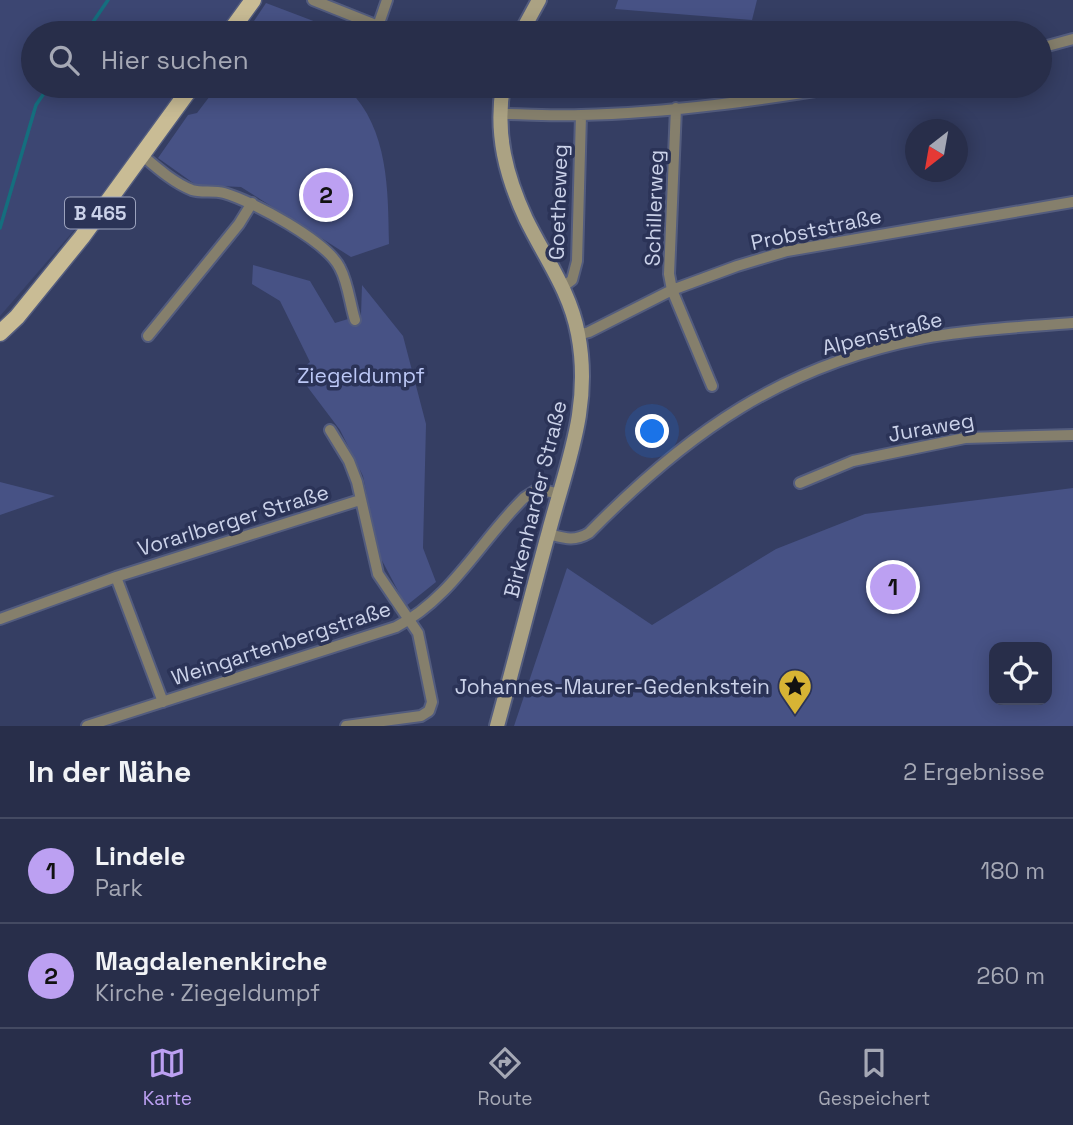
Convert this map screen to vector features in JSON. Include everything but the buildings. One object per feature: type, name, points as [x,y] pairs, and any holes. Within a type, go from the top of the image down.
[{"type":"main road","points":[[238,21],[253,0]]},
{"type":"main road","points":[[528,21],[539,0]]},
{"type":"main road","name":"B 465","points":[[0,333],[34,297],[143,156],[184,98]]},
{"type":"main road","name":"Birkenharder Straße","points":[[497,726],[548,534],[574,448],[583,392],[579,335],[564,286],[527,220],[505,170],[500,114],[502,98]]},
{"type":"street","points":[[313,0],[366,21]]},
{"type":"street","points":[[380,21],[387,0]]},
{"type":"street","points":[[1052,45],[1073,39]]},
{"type":"street","points":[[500,114],[581,115],[767,98]]},
{"type":"street","name":"Schillerweg","points":[[676,108],[669,274],[672,290],[712,386]]},
{"type":"street","name":"Goetheweg","points":[[564,286],[572,280],[577,261],[581,115]]},
{"type":"street","points":[[143,156],[193,191],[222,192],[251,203],[297,229],[319,246],[340,267],[355,320]]},
{"type":"street","name":"Probststraße","points":[[579,335],[672,290],[787,251],[1073,202]]},
{"type":"street","points":[[148,336],[239,224],[251,203]]},
{"type":"street","name":"Alpenstraße","points":[[548,534],[570,540],[581,538],[644,478],[682,448],[746,404],[787,381],[829,364],[925,338],[1073,323]]},
{"type":"street","name":"Vorarlberger Straße","points":[[330,430],[349,461],[357,482],[378,574],[418,633],[432,702],[429,711],[421,716],[346,726]]},
{"type":"street","name":"Juraweg","points":[[800,483],[853,461],[965,438],[1073,435]]},
{"type":"street","name":"Weingartenbergstraße","points":[[87,726],[396,627],[422,612],[450,585],[524,498],[538,489],[560,495]]},
{"type":"street","name":"Vorarlberger Straße","points":[[0,619],[116,577],[360,500]]},
{"type":"street","name":"Vorarlberger Straße","points":[[116,577],[163,702]]},
{"type":"shaded area","points":[[0,0],[243,0],[228,21],[21,21],[21,98],[173,98],[76,228],[0,316]]},
{"type":"green space","points":[[618,0],[757,0],[752,20],[615,9]]},
{"type":"green space","points":[[266,3],[313,21],[254,21]]},
{"type":"green space","points":[[208,98],[355,98],[372,123],[384,162],[389,244],[351,257],[241,187],[196,185],[158,158],[188,115],[197,113]]},
{"type":"green space","name":"Ziegeldumpf","points":[[253,265],[310,281],[335,323],[361,315],[362,285],[403,336],[426,424],[423,548],[436,582],[406,606],[378,553],[363,476],[340,430],[297,373],[310,362],[280,301],[252,284]]},
{"type":"green space","points":[[0,482],[55,496],[0,515]]},
{"type":"green space","points":[[1073,488],[1073,726],[514,726],[567,568],[652,625],[776,549],[865,514]]},
{"type":"waterway","points":[[94,21],[108,0]]},
{"type":"waterway","points":[[0,228],[36,105],[41,98]]},
{"type":"place","name":"Magdalenenkirche","points":[[326,195]]},
{"type":"place","name":"Lindele","points":[[893,587]]},
{"type":"place","name":"Johannes-Maurer-Gedenkstein","points":[[795,716]]}]
